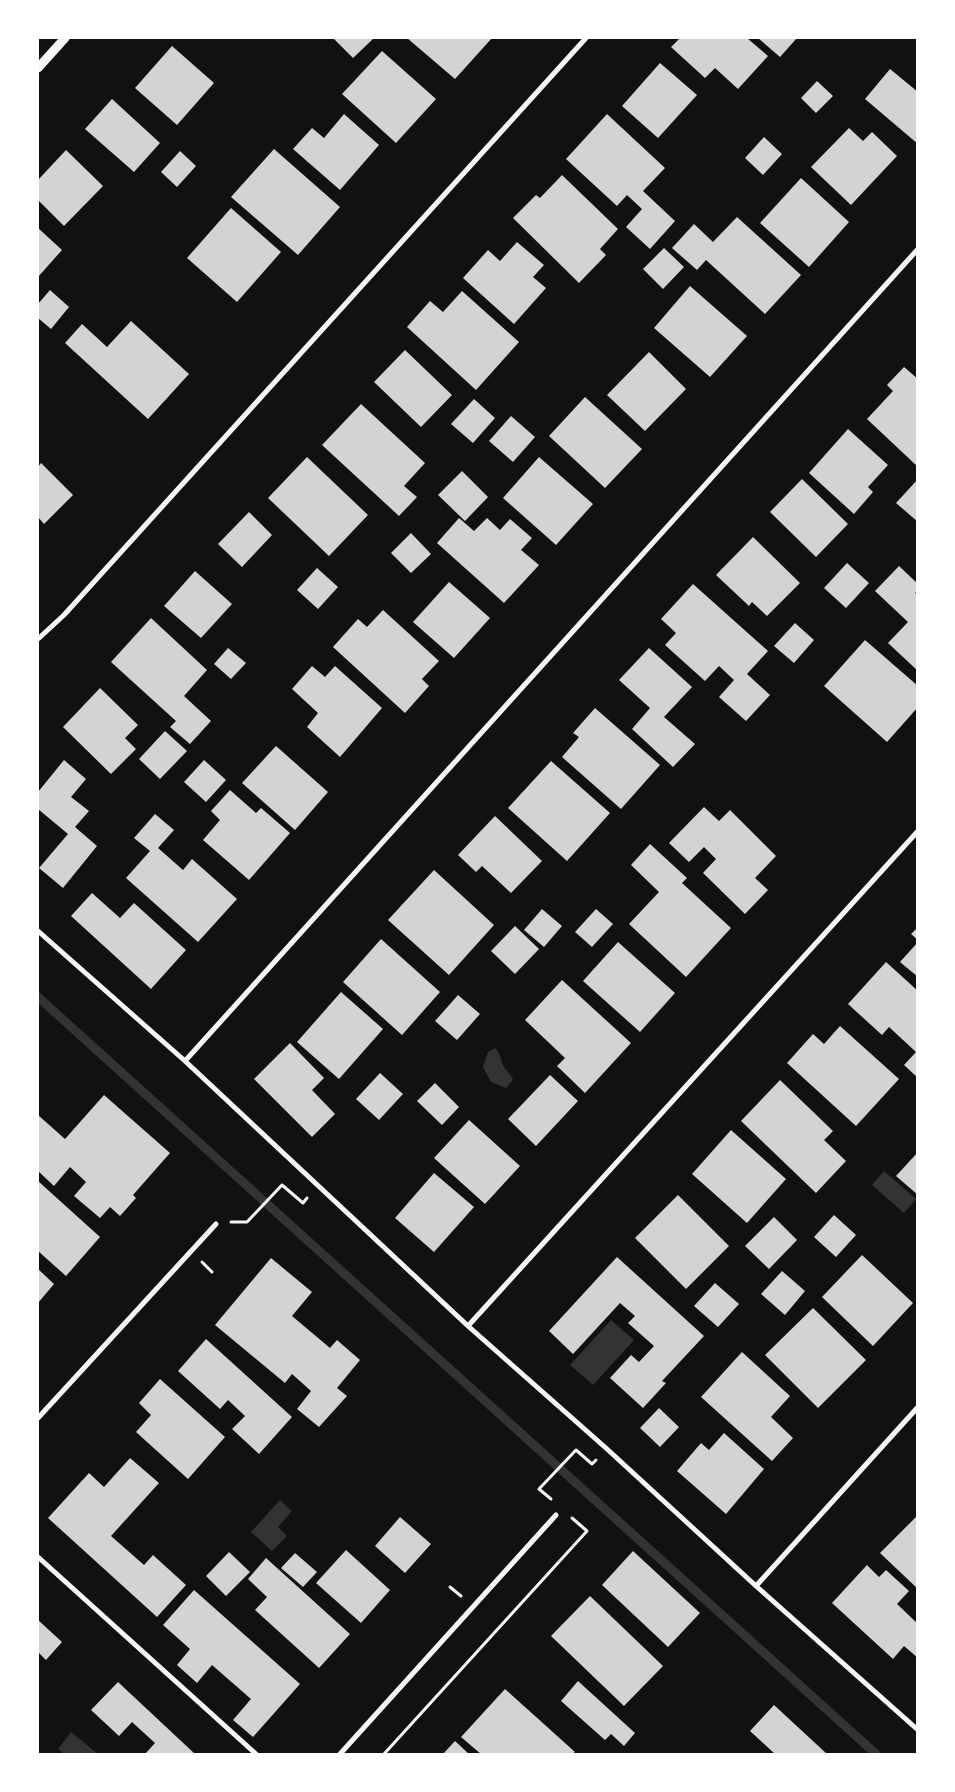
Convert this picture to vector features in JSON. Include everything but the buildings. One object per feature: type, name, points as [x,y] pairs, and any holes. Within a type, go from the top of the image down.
[{"type":"street","points":[[38,68],[65,38]]},
{"type":"street","points":[[38,639],[64,615],[586,38]]},
{"type":"street","points":[[185,1061],[918,248]]},
{"type":"street","points":[[468,1326],[918,831]]},
{"type":"street","points":[[38,931],[185,1061],[468,1326],[918,1730]]},
{"type":"street","points":[[38,1418],[216,1224]]},
{"type":"street","points":[[756,1586],[918,1407]]},
{"type":"street","points":[[340,1754],[556,1515]]},
{"type":"street","points":[[38,1557],[256,1754]]},
{"type":"path","points":[[216,1224],[247,1222],[282,1185],[303,1204],[309,1196]]},
{"type":"path","points":[[553,1501],[539,1489],[576,1450],[592,1464],[598,1458]]},
{"type":"path","points":[[384,1754],[587,1531],[566,1513]]},
{"type":"shaded area","points":[[495,1048],[513,1080],[506,1088],[491,1082],[483,1067],[488,1052]]},
{"type":"shaded area","points":[[884,1171],[916,1199],[904,1213],[872,1185]]},
{"type":"shaded area","points":[[611,1320],[634,1340],[593,1385],[570,1365]]},
{"type":"shaded area","points":[[280,1500],[292,1511],[278,1527],[287,1536],[272,1551],[251,1532]]},
{"type":"shaded area","points":[[71,1732],[98,1754],[64,1754],[58,1749]]},
{"type":"waterway","points":[[38,997],[876,1754]]}]
